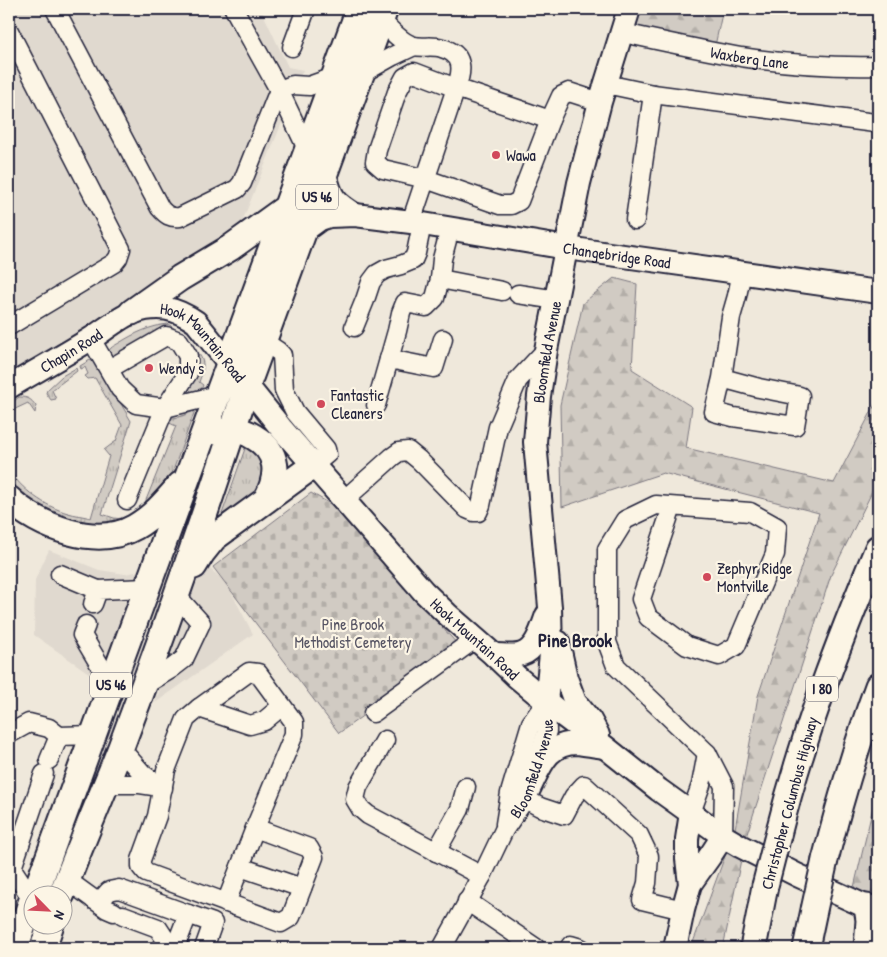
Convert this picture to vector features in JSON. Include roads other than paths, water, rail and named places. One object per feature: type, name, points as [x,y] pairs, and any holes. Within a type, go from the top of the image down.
[{"type":"highway","name":"US 46","points":[[39,884],[359,9]]},
{"type":"highway","name":"US 46","points":[[66,884],[143,686],[263,341],[383,14]]},
{"type":"highway","points":[[132,312],[180,278],[230,248],[287,207]]},
{"type":"highway","points":[[203,434],[232,430],[248,433],[268,447],[273,456],[275,474],[271,492],[266,500]]},
{"type":"highway","points":[[176,595],[202,553],[214,538],[314,466]]},
{"type":"highway","points":[[9,498],[28,514],[62,530],[98,536],[108,535],[126,531],[148,518],[188,475]]},
{"type":"highway","name":"Christopher Columbus Highway","points":[[753,948],[765,886],[797,764],[816,704],[878,548]]},
{"type":"highway","points":[[806,948],[837,814],[852,761],[878,686]]},
{"type":"highway","points":[[867,948],[869,920],[873,910]]},
{"type":"highway","points":[[15,948],[22,928]]},
{"type":"highway","points":[[43,948],[48,934]]},
{"type":"main road","name":"Bloomfield Avenue","points":[[546,702],[551,654],[550,607],[535,442],[539,396],[546,350],[579,183],[603,93],[629,9]]},
{"type":"main road","name":"Changebridge Road","points":[[325,174],[331,196],[336,202],[355,215]]},
{"type":"main road","name":"Changebridge Road","points":[[305,230],[320,219],[329,216],[355,215],[417,223],[567,248],[878,292]]},
{"type":"main road","name":"Hook Mountain Road","points":[[132,312],[162,308],[175,310],[196,322],[281,428],[424,592],[516,677],[565,718],[723,836],[796,875],[873,910]]},
{"type":"main road","name":"Chapin Road","points":[[9,387],[91,339],[132,312]]},
{"type":"main road","points":[[494,655],[523,654],[532,648],[550,607]]},
{"type":"main road","points":[[550,607],[566,678],[575,702],[590,720],[605,747]]},
{"type":"main road","points":[[527,796],[544,758],[559,746],[577,744],[605,747]]},
{"type":"main road","points":[[690,884],[687,839],[691,813]]},
{"type":"main road","points":[[675,948],[690,884],[723,836]]},
{"type":"street","points":[[55,9],[160,208],[174,218],[180,217],[237,188],[242,183],[280,90],[293,85],[309,86],[334,77]]},
{"type":"street","points":[[234,9],[280,90],[308,151]]},
{"type":"street","points":[[292,47],[306,9]]},
{"type":"street","points":[[354,327],[371,282],[377,274],[386,268],[413,260],[416,253],[417,223],[426,179],[461,75],[460,63],[454,54],[441,48],[414,46],[400,39],[383,14]]},
{"type":"street","points":[[9,31],[121,249],[114,263],[9,326]]},
{"type":"street","name":"Waxberg Lane","points":[[622,33],[742,57],[812,65],[878,66]]},
{"type":"street","points":[[361,74],[414,46]]},
{"type":"street","points":[[550,120],[414,72],[405,77],[397,92],[376,150],[375,162],[383,169],[426,179],[500,206],[511,205],[519,201],[561,96],[569,92],[652,94],[875,124]]},
{"type":"street","points":[[635,220],[652,94]]},
{"type":"street","points":[[376,405],[404,303],[426,307],[435,298],[450,229]]},
{"type":"street","points":[[722,378],[800,396],[795,426],[733,417],[714,412],[722,378],[731,318],[738,296],[742,272]]},
{"type":"street","points":[[440,279],[556,300]]},
{"type":"street","points":[[109,369],[166,336],[179,341],[188,356],[188,372],[165,408],[127,500]]},
{"type":"street","points":[[91,339],[120,390],[136,404],[165,408],[218,395]]},
{"type":"street","points":[[389,359],[434,368],[443,339]]},
{"type":"street","points":[[263,341],[282,355],[284,390],[295,412],[326,449],[327,454],[314,466]]},
{"type":"street","points":[[344,500],[392,457],[399,452],[408,451],[467,508],[478,512],[481,506],[498,427],[514,388],[518,380],[546,350]]},
{"type":"street","points":[[672,507],[642,599],[648,617],[687,646],[719,656],[736,646],[775,554],[777,527],[750,512],[656,505],[624,520],[607,549],[607,642],[616,666],[707,754],[724,786],[723,836]]},
{"type":"street","points":[[60,574],[96,597],[147,588]]},
{"type":"street","points":[[143,686],[184,659],[201,623],[176,595]]},
{"type":"street","points":[[86,625],[82,635],[111,684]]},
{"type":"street","points":[[373,713],[475,639]]},
{"type":"street","points":[[226,902],[255,828],[294,734],[294,722],[258,673],[249,672],[186,719],[166,770],[157,816],[141,860],[141,867],[146,873],[281,923],[291,917],[314,857],[309,848],[255,828]]},
{"type":"street","name":"Bloomfield Avenue","points":[[442,948],[482,876],[504,830],[527,796],[547,731],[546,702]]},
{"type":"street","name":"Bloomfield Avenue","points":[[504,830],[510,793],[531,723],[546,702]]},
{"type":"street","points":[[199,708],[250,725],[264,721],[282,706]]},
{"type":"street","points":[[9,734],[29,723],[49,728],[59,736],[93,735]]},
{"type":"street","points":[[22,885],[10,866],[59,736]]},
{"type":"street","points":[[385,740],[358,787],[355,799],[361,809],[368,815],[482,876]]},
{"type":"street","points":[[120,748],[143,774],[163,788]]},
{"type":"street","points":[[691,813],[701,785],[707,754]]},
{"type":"street","points":[[106,784],[140,784],[163,788]]},
{"type":"street","points":[[527,796],[540,807],[564,815],[574,796],[584,785],[639,835],[649,856],[647,883],[642,900],[683,910]]},
{"type":"street","points":[[436,852],[460,809],[466,786]]},
{"type":"street","points":[[240,867],[302,888]]},
{"type":"street","points":[[94,900],[101,900],[109,891],[118,889],[212,923],[204,948]]},
{"type":"street","points":[[72,890],[94,900],[107,909],[158,928],[171,948]]},
{"type":"street","points":[[467,902],[536,948]]},
{"type":"street","points":[[175,948],[188,914]]},
{"type":"street","points":[[569,948],[571,945],[582,948]]},
{"type":"place","name":"Wawa","points":[[496,155]]},
{"type":"place","name":"Wendy's","points":[[149,368]]},
{"type":"place","name":"Fantastic Cleaners","points":[[321,404]]},
{"type":"place","name":"Zephyr Ridge Montville","points":[[707,577]]},
{"type":"district","name":"Pine Brook","points":[[575,640]]},
{"type":"park label","name":"Pine Brook Methodist Cemetery","points":[[353,633]]}]
